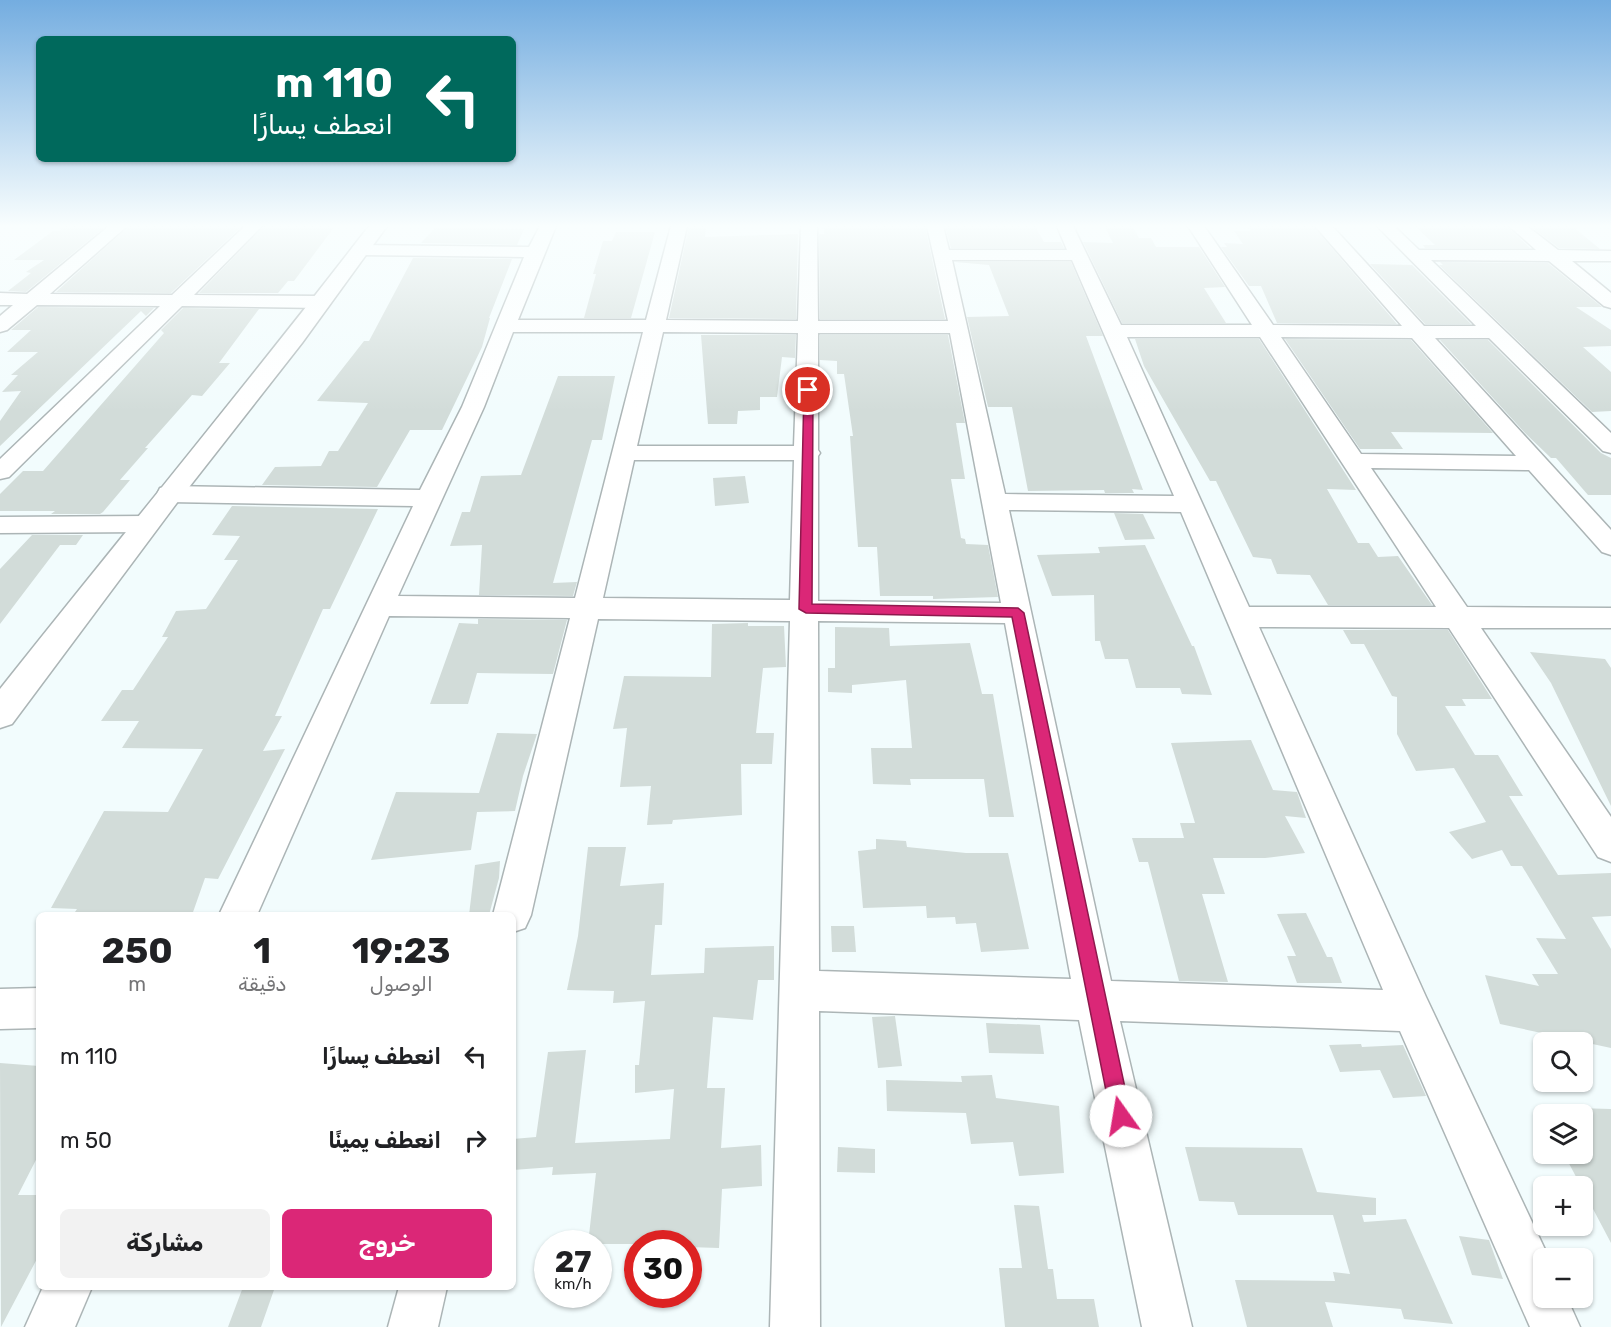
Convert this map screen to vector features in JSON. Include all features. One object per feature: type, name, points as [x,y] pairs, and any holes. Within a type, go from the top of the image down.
[{"type":"main road","points":[[0,714],[332,288]]},
{"type":"street","points":[[0,326],[47,288]]},
{"type":"street","points":[[0,472],[191,288]]},
{"type":"street","points":[[239,912],[473,407],[520,288]]},
{"type":"street","points":[[513,912],[664,288]]},
{"type":"street","points":[[795,1327],[809,288]]},
{"type":"street","points":[[950,288],[1018,613],[1095,999],[1167,1327]]},
{"type":"street","points":[[1094,288],[1412,1011],[1555,1327]]},
{"type":"street","points":[[1237,288],[1611,846]]},
{"type":"street","points":[[1384,288],[1611,546]]},
{"type":"street","points":[[1449,288],[1611,447]]},
{"type":"street","points":[[1594,288],[1611,302]]},
{"type":"street","points":[[0,299],[321,302]]},
{"type":"street","points":[[504,326],[959,327]]},
{"type":"street","points":[[1114,331],[1494,332]]},
{"type":"street","points":[[624,453],[808,453]]},
{"type":"street","points":[[1354,461],[1536,463]]},
{"type":"street","points":[[169,494],[429,498]]},
{"type":"street","points":[[995,502],[1190,504]]},
{"type":"street","points":[[0,525],[146,524]]},
{"type":"street","points":[[380,606],[1018,613]]},
{"type":"street","points":[[1240,617],[1611,618]]},
{"type":"street","points":[[798,990],[1412,1011]]},
{"type":"street","points":[[0,1009],[36,1008]]},
{"type":"street","points":[[50,1327],[67,1290]]},
{"type":"street","points":[[413,1327],[422,1290]]},
{"type":"building","points":[[12,288],[31,288],[26,292],[8,291]]},
{"type":"building","points":[[61,288],[176,288],[171,293],[56,292]]},
{"type":"building","points":[[204,288],[282,288],[278,293],[199,293]]},
{"type":"building","points":[[397,288],[501,288],[489,318],[482,347],[442,430],[410,430],[377,487],[262,485],[275,467],[321,466],[329,451],[338,451],[368,403],[317,401],[364,341],[369,341]]},
{"type":"building","points":[[592,288],[639,288],[631,318],[584,318]]},
{"type":"building","points":[[676,288],[797,288],[796,319],[669,318]]},
{"type":"building","points":[[820,288],[938,288],[945,319],[820,319]]},
{"type":"building","points":[[998,288],[1082,288],[1103,336],[1086,336],[1143,490],[1132,489],[1134,493],[1105,493],[1104,490],[1028,491],[1012,407],[988,407],[967,317],[1009,316]]},
{"type":"building","points":[[1105,288],[1206,288],[1226,323],[1122,323]]},
{"type":"building","points":[[1262,288],[1366,288],[1397,324],[1277,323]]},
{"type":"building","points":[[1392,288],[1435,288],[1471,324],[1425,324]]},
{"type":"building","points":[[1463,288],[1579,288],[1602,307],[1576,307],[1611,330],[1611,346],[1583,347],[1611,372],[1611,411],[1592,412]]},
{"type":"building","points":[[38,307],[154,308],[146,316],[141,311],[0,446],[0,421],[21,391],[2,392],[18,375],[11,375],[38,352],[7,352],[31,330],[11,330]]},
{"type":"building","points":[[183,308],[259,309],[219,363],[230,363],[202,396],[192,395],[145,448],[148,448],[120,480],[130,480],[103,512],[100,514],[51,514],[55,511],[0,511],[0,494],[23,471],[43,471],[164,333],[161,330]]},
{"type":"building","points":[[701,335],[796,335],[795,358],[782,357],[777,397],[760,397],[760,410],[738,411],[737,424],[708,424]]},
{"type":"building","points":[[820,335],[948,335],[965,423],[956,423],[965,479],[951,479],[961,538],[965,539],[966,544],[988,545],[998,597],[933,599],[933,596],[880,596],[877,547],[858,547],[850,436],[853,436],[844,374],[837,374],[837,361],[820,360]]},
{"type":"building","points":[[1135,339],[1259,339],[1356,490],[1327,489],[1358,543],[1369,543],[1378,557],[1398,556],[1432,605],[1328,605],[1310,575],[1277,574],[1271,559],[1253,557],[1216,481],[1210,481],[1144,366]]},
{"type":"building","points":[[1285,339],[1411,340],[1493,433],[1391,432],[1403,449],[1360,449]]},
{"type":"building","points":[[1440,340],[1488,340],[1601,453],[1611,458],[1611,495],[1588,495],[1556,458],[1551,458],[1525,433]]},
{"type":"building","points":[[558,376],[615,376],[602,440],[592,440],[553,583],[577,582],[573,596],[479,595],[482,545],[450,546],[462,512],[470,512],[481,476],[521,475]]},
{"type":"building","points":[[745,476],[749,503],[715,506],[713,478]]},
{"type":"building","points":[[232,506],[378,509],[330,609],[323,609],[275,716],[282,716],[263,751],[285,749],[218,879],[205,878],[193,912],[75,912],[77,909],[51,908],[104,811],[168,812],[203,749],[122,748],[139,721],[101,721],[122,690],[133,690],[168,637],[162,637],[176,611],[206,609],[238,560],[224,560],[240,536],[212,535]]},
{"type":"building","points":[[1114,513],[1143,514],[1155,539],[1125,540]]},
{"type":"building","points":[[32,535],[83,535],[76,545],[60,545],[0,624],[0,569]]},
{"type":"building","points":[[1145,545],[1194,646],[1212,695],[1182,694],[1180,688],[1136,688],[1128,659],[1105,659],[1100,641],[1095,641],[1094,595],[1052,596],[1037,555],[1100,553],[1098,547]]},
{"type":"building","points":[[478,619],[567,620],[553,674],[477,673],[468,704],[430,704],[459,623],[478,624]]},
{"type":"building","points":[[748,623],[748,626],[784,626],[786,667],[763,668],[756,733],[774,733],[772,764],[741,764],[742,815],[673,820],[672,824],[647,825],[651,786],[620,787],[627,728],[613,729],[624,676],[711,677],[712,624]]},
{"type":"building","points":[[835,627],[889,628],[890,646],[970,643],[982,694],[993,694],[1014,817],[989,817],[984,779],[910,779],[911,785],[873,784],[871,748],[912,748],[906,680],[852,685],[852,693],[828,692],[828,668],[835,668]]},
{"type":"building","points":[[1343,630],[1448,630],[1492,699],[1462,699],[1466,706],[1445,706],[1475,755],[1498,755],[1523,796],[1509,796],[1558,875],[1611,873],[1611,916],[1592,917],[1611,949],[1611,1048],[1593,1044],[1593,1032],[1537,1032],[1500,1024],[1485,975],[1539,986],[1532,974],[1558,974],[1536,938],[1566,939],[1522,866],[1511,866],[1502,850],[1472,859],[1449,832],[1486,822],[1454,768],[1416,771],[1397,734],[1397,697],[1392,696],[1364,644],[1351,644]]},
{"type":"building","points":[[1530,652],[1605,659],[1611,668],[1611,806],[1551,683]]},
{"type":"building","points":[[497,733],[537,734],[523,776],[515,811],[477,812],[471,850],[371,860],[396,792],[479,793]]},
{"type":"building","points":[[1251,740],[1273,790],[1297,792],[1306,818],[1285,816],[1305,853],[1265,858],[1213,858],[1225,894],[1202,894],[1228,982],[1179,981],[1148,862],[1139,862],[1132,838],[1184,838],[1180,823],[1195,823],[1171,743]]},
{"type":"building","points":[[876,839],[906,841],[907,847],[966,853],[1008,853],[1029,949],[981,952],[976,923],[956,924],[955,917],[927,918],[926,906],[863,908],[858,851],[876,849]]},
{"type":"building","points":[[588,847],[626,847],[620,886],[664,883],[662,925],[655,925],[651,975],[704,973],[705,948],[774,946],[774,980],[758,980],[753,1020],[713,1017],[707,1088],[725,1088],[721,1148],[761,1145],[762,1186],[722,1189],[719,1248],[702,1247],[702,1230],[624,1230],[624,1244],[612,1244],[612,1230],[590,1230],[596,1173],[552,1175],[553,1167],[516,1170],[516,1139],[536,1137],[548,1052],[586,1050],[575,1143],[670,1139],[674,1089],[635,1093],[635,1065],[639,1065],[645,1001],[613,1003],[614,991],[567,990],[578,936]]},
{"type":"building","points":[[500,861],[499,878],[490,912],[469,912],[475,865]]},
{"type":"building","points":[[1306,913],[1327,957],[1332,957],[1342,983],[1297,983],[1287,956],[1296,956],[1277,914]]},
{"type":"building","points":[[831,926],[854,926],[856,952],[832,952]]},
{"type":"building","points":[[895,1016],[902,1066],[878,1068],[872,1017]]},
{"type":"building","points":[[986,1023],[1040,1025],[1044,1054],[989,1053]]},
{"type":"building","points":[[1361,1044],[1362,1047],[1403,1045],[1426,1096],[1393,1098],[1380,1070],[1340,1072],[1329,1045]]},
{"type":"building","points":[[0,1063],[36,1066],[36,1160],[18,1195],[36,1195],[36,1261],[1,1327]]},
{"type":"building","points":[[992,1075],[996,1098],[1059,1106],[1064,1173],[1019,1176],[1013,1142],[971,1144],[966,1113],[887,1111],[886,1080],[962,1082],[961,1076]]},
{"type":"building","points":[[1593,1108],[1611,1109],[1611,1243],[1593,1209],[1593,1176],[1576,1176],[1569,1164],[1593,1164]]},
{"type":"building","points":[[838,1147],[875,1149],[875,1173],[837,1172]]},
{"type":"building","points":[[1185,1147],[1302,1148],[1317,1192],[1376,1198],[1376,1215],[1362,1215],[1364,1222],[1406,1219],[1453,1324],[1404,1319],[1401,1309],[1325,1302],[1333,1327],[1247,1327],[1235,1280],[1335,1281],[1333,1272],[1350,1274],[1333,1215],[1238,1215],[1234,1202],[1199,1201]]},
{"type":"building","points":[[1014,1205],[1039,1206],[1048,1269],[1053,1269],[1057,1299],[1094,1299],[1099,1327],[1005,1327],[999,1268],[1022,1268]]},
{"type":"building","points":[[1459,1236],[1489,1240],[1503,1279],[1472,1275]]},
{"type":"building","points":[[242,1290],[274,1290],[261,1327],[228,1327]]},
{"type":"route","points":[[808,390],[806,609],[1018,613],[1095,999],[1121,1116]]}]
